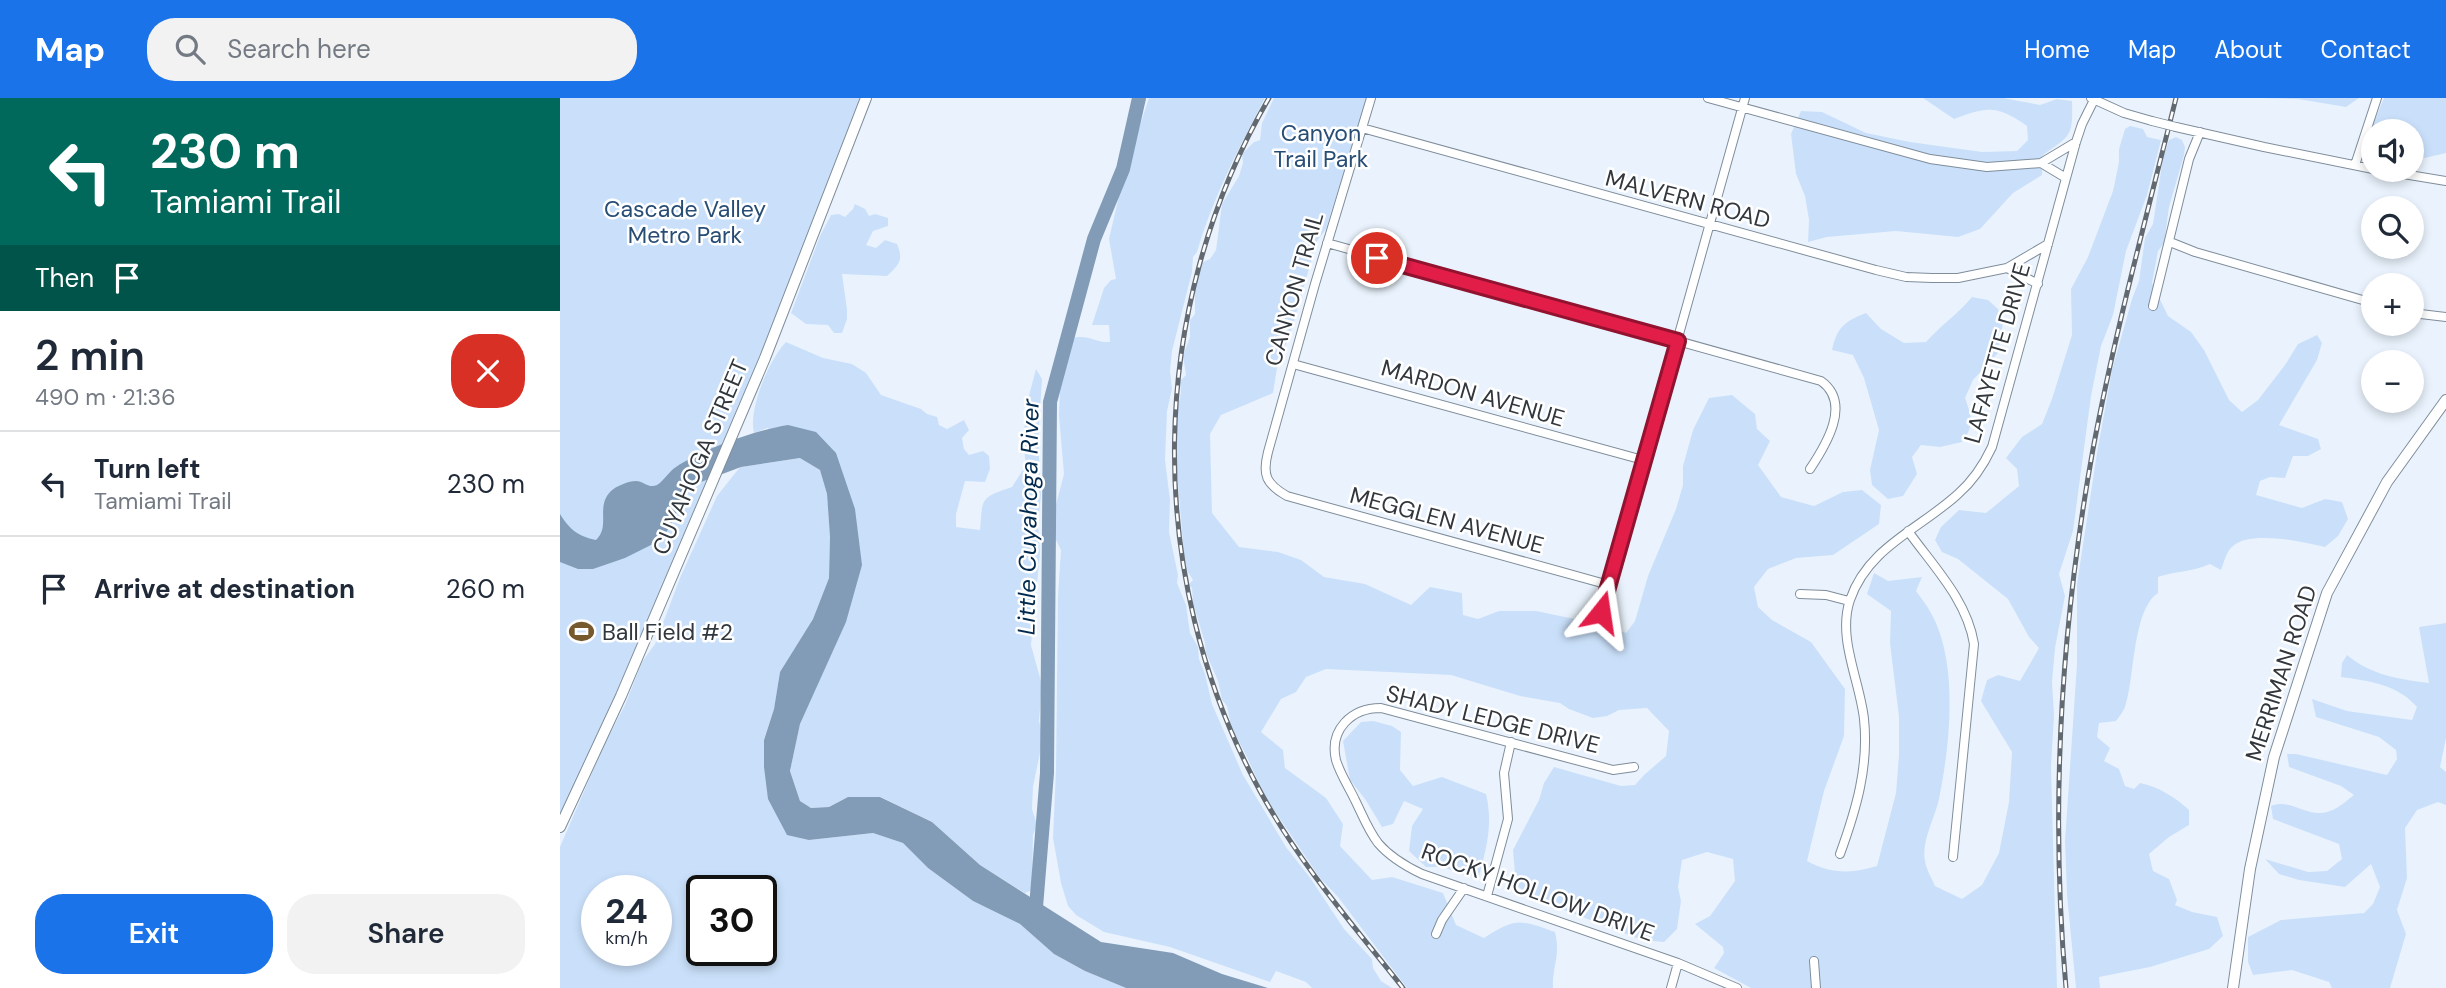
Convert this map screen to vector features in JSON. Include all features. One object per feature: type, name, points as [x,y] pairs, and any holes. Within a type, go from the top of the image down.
[{"type":"street","name":"CUYAHOGA STREET","points":[[560,827],[621,696],[709,491],[791,294],[866,98]]},
{"type":"street","name":"CANYON TRAIL","points":[[1276,490],[1267,477],[1265,464],[1326,243],[1371,98]]},
{"type":"street","points":[[1708,98],[1955,164],[1987,167],[2041,163],[2076,142]]},
{"type":"street","points":[[1601,612],[1745,98]]},
{"type":"street","points":[[2355,165],[2377,98]]},
{"type":"street","points":[[2093,99],[2123,113],[2152,121],[2361,166]]},
{"type":"street","name":"LAFAYETTE DRIVE","points":[[1840,854],[1858,803],[1866,753],[1862,700],[1847,643],[1849,601],[1869,565],[1908,531],[1958,495],[1987,458],[1997,435],[2076,142],[2093,99]]},
{"type":"street","name":"MALVERN ROAD","points":[[1362,128],[1906,277],[1958,278],[2007,268],[2048,244]]},
{"type":"street","points":[[2153,306],[2189,159],[2200,132]]},
{"type":"street","points":[[2041,163],[2066,178]]},
{"type":"street","points":[[2424,177],[2446,181]]},
{"type":"street","points":[[2170,242],[2195,252],[2361,300]]},
{"type":"street","points":[[1326,243],[1821,381],[1836,401],[1836,410],[1826,446],[1810,469]]},
{"type":"street","points":[[2007,268],[2038,284]]},
{"type":"street","points":[[2424,314],[2446,317]]},
{"type":"street","name":"MARDON AVENUE","points":[[1293,364],[1643,460]]},
{"type":"street","name":"MERRIMAN ROAD","points":[[2233,988],[2250,869],[2274,757],[2326,593],[2387,482],[2446,400]]},
{"type":"street","name":"MEGGLEN AVENUE","points":[[1276,490],[1287,496],[1609,584]]},
{"type":"street","points":[[1908,531],[1959,603],[1969,623],[1974,644],[1953,857]]},
{"type":"street","points":[[1800,594],[1826,595],[1849,601]]},
{"type":"street","name":"SHADY LEDGE DRIVE","points":[[1345,721],[1363,710],[1381,708],[1613,770],[1633,767]]},
{"type":"street","name":"ROCKY HOLLOW DRIVE","points":[[1345,721],[1335,739],[1336,759],[1375,838],[1389,854],[1411,869],[1678,963],[1737,988]]},
{"type":"street","points":[[1487,896],[1508,819],[1504,773],[1511,742]]},
{"type":"street","points":[[1436,934],[1442,920],[1464,888]]},
{"type":"street","points":[[1814,961],[1816,988]]},
{"type":"street","points":[[1671,988],[1678,963]]},
{"type":"green space","name":"Cascade Valley Metro Park","points":[[560,98],[866,98],[816,230],[560,827]]},
{"type":"green space","points":[[1149,98],[1265,98],[1227,173],[1193,257],[1192,272],[1172,351],[1172,389],[1167,411],[1165,460],[1170,500],[1169,532],[1178,575],[1177,583],[1186,605],[1190,633],[1198,647],[1212,704],[1243,775],[1286,847],[1344,929],[1372,959],[1373,968],[1381,981],[1392,988],[1312,988],[1306,982],[1276,971],[1270,982],[1170,947],[1104,932],[1076,915],[1068,906],[1061,883],[1053,838],[1061,550],[1055,538],[1052,520],[1064,474],[1059,416],[1060,388],[1064,359],[1072,338],[1083,337],[1110,342],[1109,325],[1092,325],[1104,288],[1111,280],[1116,279],[1109,239],[1125,170]]},
{"type":"green space","name":"Canyon Trail Park","points":[[1274,98],[1367,98],[1326,229],[1317,241],[1292,328],[1277,368],[1273,393],[1221,415],[1210,434],[1212,513],[1239,547],[1278,552],[1301,560],[1324,577],[1365,584],[1411,605],[1430,587],[1462,593],[1463,615],[1478,619],[1499,611],[1536,611],[1599,624],[1626,633],[1635,621],[1648,576],[1676,509],[1683,485],[1683,466],[1693,430],[1709,398],[1732,395],[1755,414],[1757,429],[1770,441],[1758,465],[1781,497],[1814,506],[1843,492],[1862,490],[1881,505],[1879,524],[1833,555],[1796,558],[1768,569],[1754,587],[1758,607],[1772,620],[1811,642],[1845,689],[1844,736],[1824,791],[1807,861],[1841,871],[1877,866],[1896,793],[1899,717],[1890,643],[1891,611],[1867,594],[1874,573],[1888,581],[1922,577],[1916,591],[1940,633],[1946,656],[1950,704],[1943,778],[1924,853],[1935,886],[1962,899],[1982,885],[1999,853],[2009,802],[2012,752],[1981,701],[1987,680],[1998,675],[2020,681],[2039,648],[2029,637],[2008,599],[1958,559],[1942,552],[1935,540],[1941,527],[1959,510],[1986,513],[2019,486],[2017,469],[2006,458],[2022,437],[2042,424],[2052,399],[2072,335],[2071,289],[2088,257],[2113,191],[2125,129],[2130,126],[2143,129],[2147,137],[2161,140],[2147,195],[2126,251],[2113,315],[2101,346],[2091,396],[2073,531],[2059,574],[2065,596],[2055,648],[2052,682],[2054,715],[2051,767],[2057,988],[1751,988],[1714,968],[1724,953],[1723,947],[1695,924],[1710,916],[1735,881],[1733,859],[1707,852],[1682,860],[1677,929],[1664,942],[1642,940],[1533,898],[1516,885],[1513,850],[1554,767],[1621,786],[1635,785],[1666,756],[1669,731],[1647,708],[1619,710],[1607,716],[1593,718],[1560,703],[1520,696],[1451,675],[1326,669],[1306,677],[1296,692],[1281,699],[1261,732],[1283,750],[1285,768],[1326,798],[1343,824],[1340,846],[1372,880],[1392,877],[1443,893],[1456,925],[1484,938],[1504,927],[1519,923],[1555,932],[1557,955],[1553,988],[1407,988],[1338,897],[1320,878],[1265,797],[1231,727],[1227,706],[1222,700],[1218,681],[1206,653],[1193,603],[1192,588],[1188,585],[1193,580],[1185,567],[1175,418],[1181,393],[1180,381],[1186,375],[1183,356],[1190,337],[1190,320],[1195,314],[1195,288],[1201,263],[1210,259],[1216,250],[1222,204],[1239,176],[1243,163],[1242,154],[1254,142],[1260,140],[1262,123]]},
{"type":"green space","points":[[1923,98],[2003,98],[2040,105],[2057,99],[2072,101],[2071,129],[2065,139],[2043,155],[2042,175],[2013,193],[1980,229],[1958,237],[1896,231],[1827,237],[1808,242],[1809,220],[1805,196],[1796,174],[1791,134],[1801,111],[1822,112],[1866,133],[1982,152],[2017,151],[2028,140],[2027,126],[2008,114],[1984,110],[1954,119]]},
{"type":"green space","points":[[2263,98],[2359,98],[2346,107],[2298,99]]},
{"type":"green space","points":[[2384,98],[2446,98],[2446,153],[2424,158],[2424,119],[2375,119]]},
{"type":"green space","points":[[2176,137],[2182,140],[2184,155],[2152,283],[2168,316],[2191,332],[2204,350],[2229,400],[2242,412],[2258,400],[2298,344],[2317,335],[2322,343],[2317,360],[2279,425],[2318,439],[2321,449],[2308,456],[2293,456],[2285,478],[2270,477],[2260,481],[2256,495],[2302,508],[2325,499],[2342,502],[2348,519],[2338,536],[2325,547],[2278,539],[2252,539],[2241,541],[2231,548],[2221,570],[2210,564],[2158,577],[2158,593],[2143,614],[2139,629],[2125,707],[2116,721],[2099,723],[2097,737],[2110,748],[2104,761],[2119,769],[2125,786],[2134,789],[2140,783],[2154,787],[2189,810],[2189,825],[2149,854],[2153,871],[2169,879],[2177,900],[2175,905],[2217,917],[2223,936],[2209,949],[2150,967],[2099,977],[2100,988],[2076,988],[2065,841],[2077,664],[2077,584],[2112,370],[2139,281],[2145,238],[2153,224],[2163,158],[2169,140]]},
{"type":"green space","points":[[855,204],[865,209],[869,216],[875,214],[888,218],[888,226],[873,231],[866,245],[876,248],[885,240],[897,244],[900,258],[887,276],[842,274],[847,319],[842,333],[834,333],[828,325],[806,324],[791,313],[820,236],[831,215],[839,214],[845,217]]},
{"type":"green space","points":[[1972,297],[1988,300],[1998,309],[2003,323],[1998,353],[1973,380],[1965,398],[1971,416],[1969,430],[1962,442],[1940,447],[1921,445],[1912,457],[1917,474],[1903,496],[1888,499],[1872,485],[1870,470],[1879,430],[1864,378],[1853,355],[1832,350],[1836,336],[1847,322],[1866,313],[1881,329],[1904,343],[1926,342]]},
{"type":"green space","points":[[786,342],[823,358],[852,364],[866,373],[881,395],[937,417],[939,425],[947,429],[964,420],[969,430],[962,438],[964,449],[969,455],[983,451],[989,456],[990,469],[985,482],[965,481],[956,514],[956,527],[980,530],[985,501],[988,497],[1012,487],[1026,465],[1023,442],[1027,403],[1036,369],[1042,379],[1038,440],[1040,553],[1031,645],[1042,685],[1039,721],[1043,738],[1033,787],[1032,809],[1037,825],[1033,835],[1032,890],[1025,893],[980,865],[932,822],[881,797],[848,797],[829,807],[811,808],[800,801],[790,771],[800,724],[845,622],[836,453],[767,428],[754,433],[754,411],[761,385],[773,360]]},
{"type":"green space","points":[[801,458],[820,470],[827,494],[829,578],[813,619],[780,672],[774,709],[764,739],[809,840],[873,833],[903,843],[928,868],[973,901],[1020,924],[1054,954],[1085,971],[1126,988],[560,988],[560,847],[642,662],[655,644],[680,578],[717,496],[740,467]]},
{"type":"green space","points":[[2446,623],[2446,738],[2440,767],[2446,772],[2446,805],[2438,802],[2417,810],[2405,828],[2407,878],[2397,910],[2406,934],[2390,988],[2332,988],[2329,982],[2292,970],[2253,975],[2248,962],[2248,937],[2281,920],[2364,913],[2373,904],[2380,887],[2371,864],[2345,887],[2279,874],[2265,859],[2308,872],[2327,871],[2342,859],[2339,844],[2273,819],[2271,806],[2284,804],[2325,813],[2354,795],[2341,786],[2289,767],[2287,754],[2387,775],[2397,759],[2396,750],[2379,737],[2316,717],[2312,699],[2347,711],[2412,720],[2417,707],[2409,699],[2392,688],[2341,677],[2342,663],[2347,655],[2375,672],[2429,683],[2419,627]]},
{"type":"green space","points":[[1373,721],[1392,726],[1401,732],[1400,770],[1413,786],[1442,777],[1486,794],[1488,835],[1479,876],[1464,875],[1443,867],[1426,867],[1409,851],[1412,826],[1423,809],[1404,801],[1393,824],[1382,827],[1350,780],[1343,741],[1361,722]]},
{"type":"shaded area","points":[[788,425],[816,432],[836,453],[855,509],[862,565],[846,622],[800,724],[790,771],[800,801],[811,808],[829,807],[848,797],[880,797],[932,822],[980,865],[1101,942],[1173,953],[1222,974],[1268,988],[1126,988],[1085,971],[1054,954],[1020,924],[973,901],[928,868],[903,843],[873,833],[809,840],[787,835],[768,799],[764,740],[774,709],[780,672],[813,619],[829,578],[827,494],[820,470],[800,458],[741,467],[693,485],[684,496],[661,540],[625,558],[593,569],[578,569],[560,562],[560,514],[575,532],[596,540],[602,529],[606,497],[616,487],[636,481],[651,486],[657,485],[673,469],[715,447]]},
{"type":"waterway","name":"Little Cuyahoga River","points":[[1036,907],[1047,773],[1050,402],[1094,239],[1123,169],[1139,98]]},
{"type":"railway","points":[[1269,98],[1228,180],[1199,265],[1181,354],[1174,443],[1179,533],[1195,622],[1222,708],[1260,791],[1309,868],[1403,988]]},
{"type":"railway","points":[[2066,988],[2061,921],[2059,785],[2066,650],[2073,583],[2093,449],[2111,361],[2176,98]]},
{"type":"place","name":"Ball Field #2","points":[[582,632]]},
{"type":"route","points":[[1377,258],[1678,341],[1601,612]]}]
